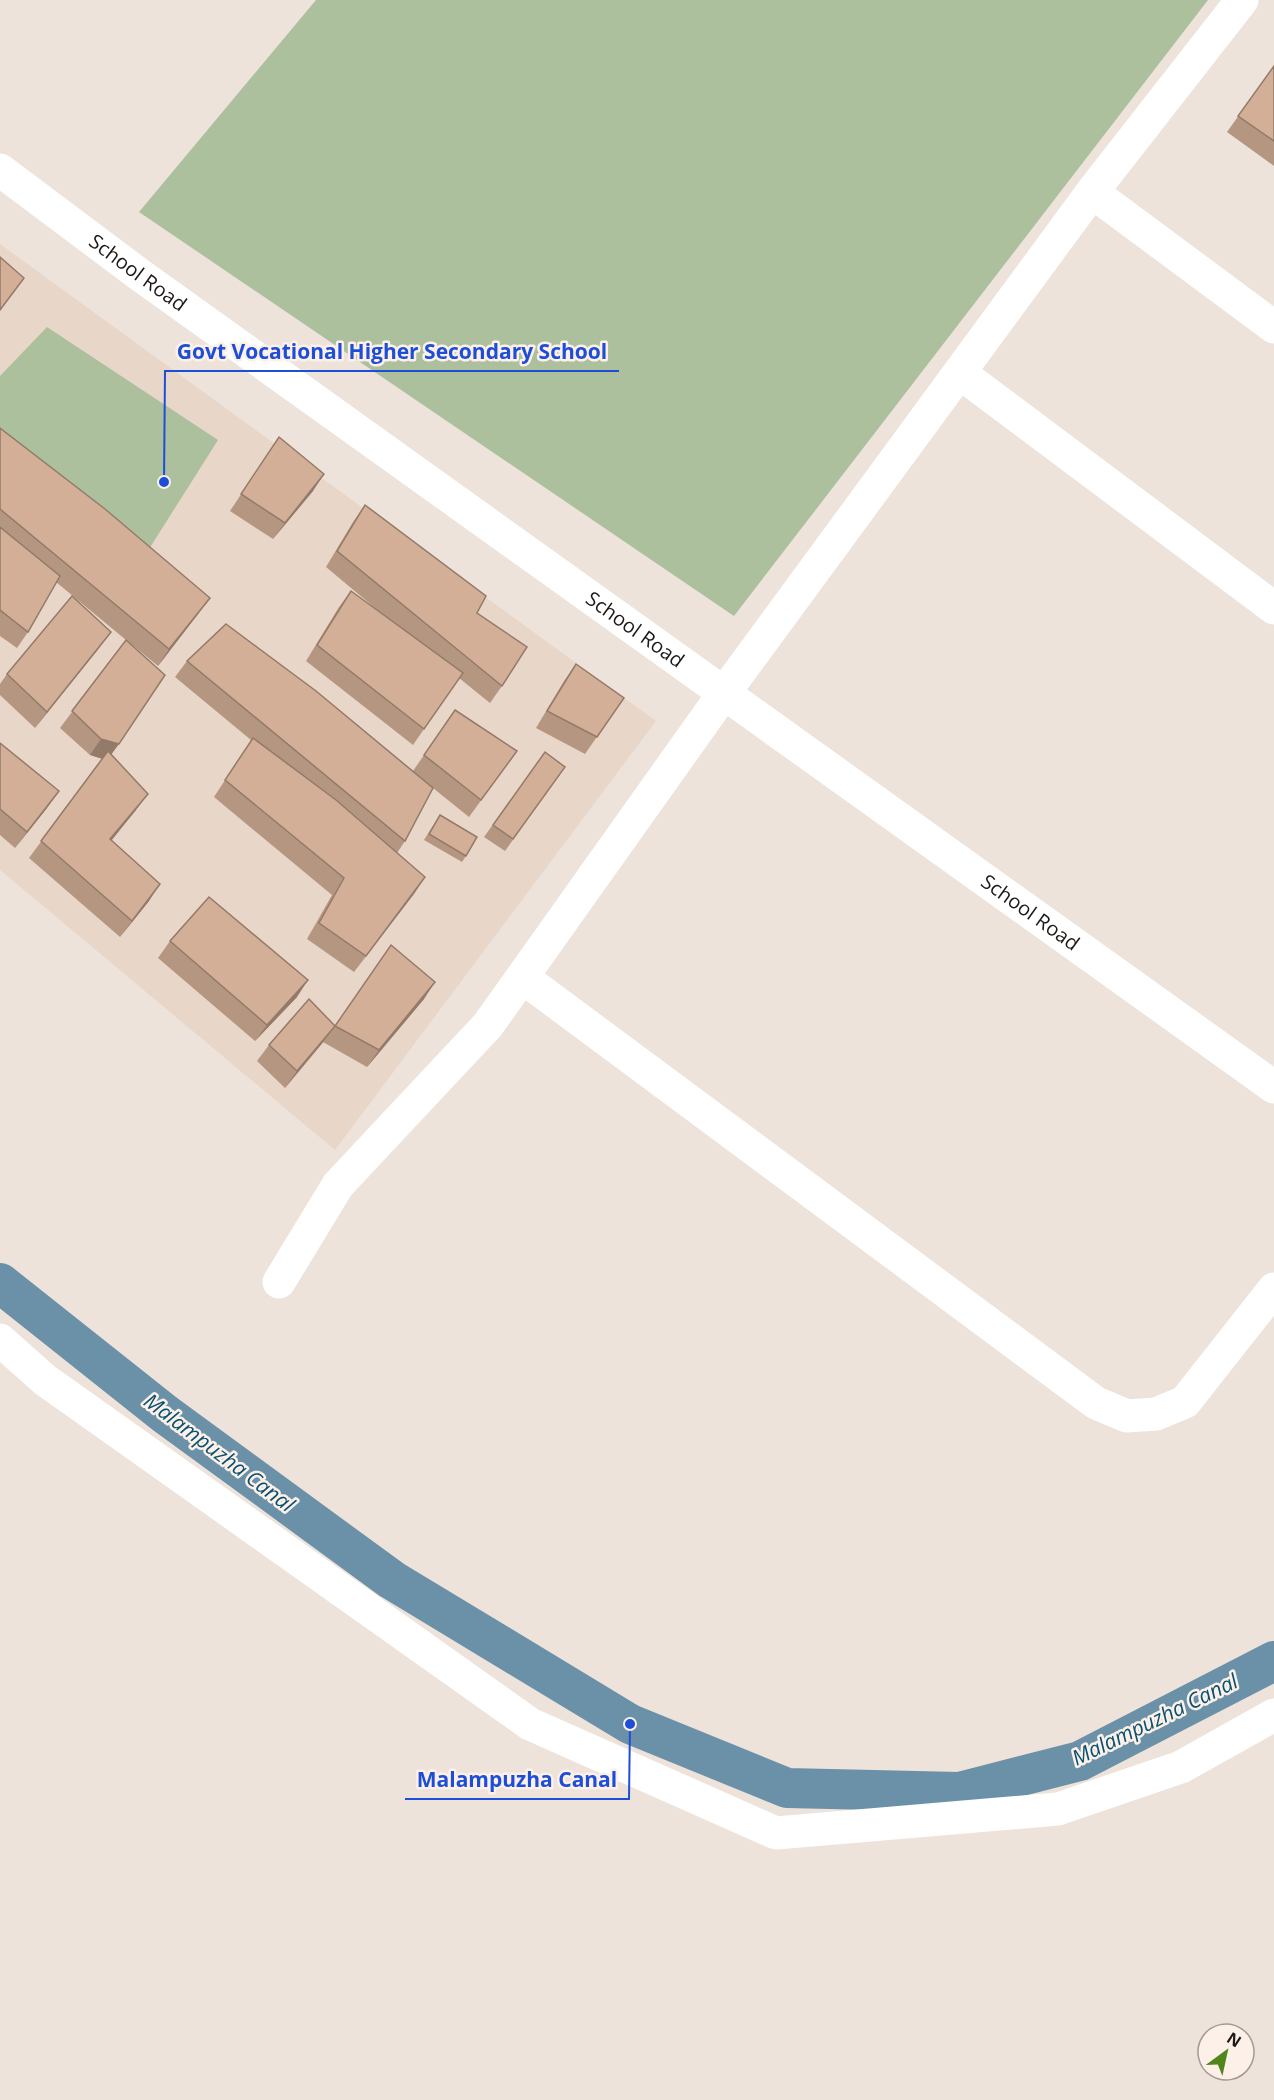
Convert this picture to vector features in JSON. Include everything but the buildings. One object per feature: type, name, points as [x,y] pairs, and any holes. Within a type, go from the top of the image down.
[{"type":"street","points":[[279,1282],[338,1185],[488,1025],[724,693],[1092,192],[1242,0]]},
{"type":"street","name":"School Road","points":[[0,170],[150,282],[1274,1087]]},
{"type":"street","points":[[1092,192],[1274,327]]},
{"type":"street","points":[[960,373],[1274,608]]},
{"type":"street","points":[[522,977],[1096,1403],[1127,1416],[1156,1414],[1185,1402],[1274,1289]]},
{"type":"street","points":[[0,1340],[45,1380],[530,1724],[776,1833],[1058,1809],[1180,1767],[1274,1714]]},
{"type":"shaded area","points":[[0,244],[656,721],[335,1150],[0,870]]},
{"type":"green space","points":[[316,0],[1208,0],[734,616],[139,212]]},
{"type":"green space","points":[[47,327],[218,440],[149,549],[0,430],[0,376]]},
{"type":"waterway","name":"Malampuzha Canal","points":[[0,1283],[165,1414],[392,1580],[630,1724],[787,1788],[959,1792],[1080,1761],[1274,1661]]},
{"type":"place","name":"Govt Vocational Higher Secondary School","points":[[164,482]]},
{"type":"place","name":"Malampuzha Canal","points":[[630,1724]]}]
